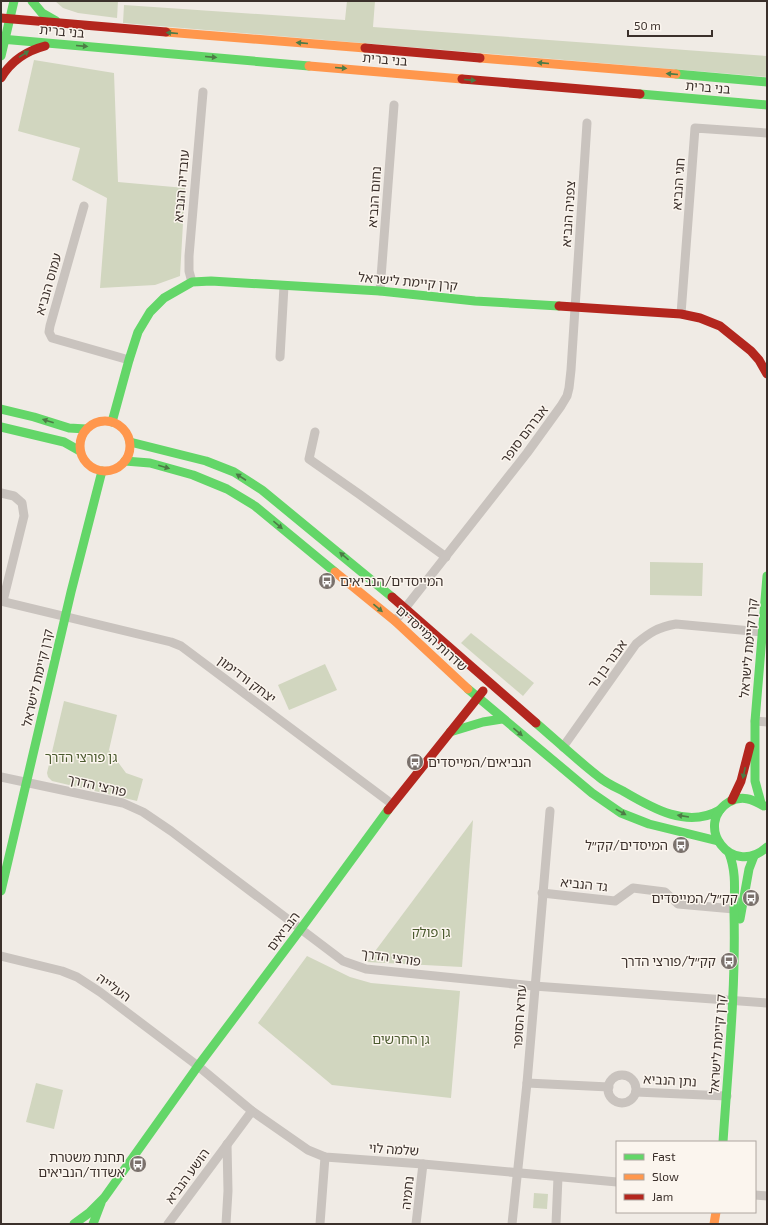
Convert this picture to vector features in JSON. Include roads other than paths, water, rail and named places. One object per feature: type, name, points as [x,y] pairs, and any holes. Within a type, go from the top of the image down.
[{"type":"street","points":[[1,56],[5,18],[14,1]]},
{"type":"street","points":[[32,1],[34,6],[41,13],[59,23]]},
{"type":"street","name":"בני ברית","points":[[5,18],[767,82]]},
{"type":"street","name":"בני ברית","points":[[3,39],[767,105]]},
{"type":"street","points":[[1,78],[22,54],[34,48],[55,44]]},
{"type":"street","name":"עובדיה הנביא","points":[[192,282],[189,271],[189,256],[203,92]]},
{"type":"street","name":"נחום הנביא","points":[[380,291],[394,105]]},
{"type":"street","name":"צפניה הנביא","points":[[575,308],[587,123]]},
{"type":"street","name":"חגי הנביא","points":[[681,314],[695,128],[767,133]]},
{"type":"street","name":"עמוס הנביא","points":[[84,206],[49,332],[52,338],[129,360]]},
{"type":"street","name":"קרן קיימת לישראל","points":[[112,422],[138,332],[150,312],[164,298],[192,282],[212,281],[380,291],[475,301],[681,314],[700,318],[720,326],[751,351],[767,374]]},
{"type":"street","points":[[280,357],[284,286]]},
{"type":"street","name":"אברהם סופר","points":[[395,622],[527,453],[567,396],[571,370],[575,308]]},
{"type":"street","points":[[1,409],[69,428],[86,428],[97,422],[105,420],[112,422],[119,425],[128,435],[130,442],[129,452],[125,461],[115,469],[102,471],[94,469],[87,464],[80,451],[81,437],[86,428]]},
{"type":"street","points":[[1,427],[64,442],[80,451]]},
{"type":"street","points":[[315,432],[309,459],[446,557]]},
{"type":"street","name":"שדרות המייסדים","points":[[130,442],[206,461],[234,472],[262,490],[406,608],[600,778],[634,798],[667,814],[692,818],[704,818],[720,810],[725,804],[732,800]]},
{"type":"street","name":"שדרות המייסדים","points":[[125,461],[150,463],[193,475],[227,489],[255,506],[395,622],[502,719],[592,793],[621,813],[649,824],[718,841]]},
{"type":"street","name":"קרן קיימת לישראל","points":[[1,891],[65,616],[102,471]]},
{"type":"street","points":[[1,493],[14,496],[22,503],[24,516],[2,601]]},
{"type":"street","name":"קרן קיימת לישראל","points":[[764,806],[757,791],[755,781],[755,721],[767,576]]},
{"type":"street","name":"יצחק ורדימון","points":[[2,601],[171,642],[181,646],[392,804]]},
{"type":"street","name":"אבנר בן נר","points":[[563,747],[636,644],[651,632],[665,626],[676,624],[762,632]]},
{"type":"street","name":"הנביאים","points":[[74,1224],[89,1213],[104,1198],[198,1066],[392,804],[490,683]]},
{"type":"street","points":[[450,732],[466,726],[502,719]]},
{"type":"street","points":[[755,721],[767,722]]},
{"type":"street","name":"קרן קיימת לישראל","points":[[732,800],[742,782],[755,721]]},
{"type":"street","name":"פורצי הדרך","points":[[1,776],[26,783],[123,802],[143,812],[171,830],[300,930],[343,961],[366,969],[534,986],[767,1003]]},
{"type":"street","points":[[732,800],[749,798],[764,806]]},
{"type":"street","points":[[720,810],[716,817],[716,836],[723,848],[729,853],[741,857],[754,856],[767,847]]},
{"type":"street","name":"עזרא הסופר","points":[[512,1224],[527,1083],[550,811]]},
{"type":"street","name":"קרן קיימת לישראל","points":[[729,853],[733,864],[735,881],[734,909],[736,948]]},
{"type":"street","name":"קרן קיימת לישראל","points":[[723,1141],[736,948],[749,869],[754,856]]},
{"type":"street","name":"גד הנביא","points":[[542,893],[614,901],[633,888],[665,892],[678,904],[734,909]]},
{"type":"street","name":"העלייה","points":[[1,956],[62,971],[77,977],[100,992],[198,1066]]},
{"type":"street","name":"שלמה לוי","points":[[198,1066],[252,1110],[308,1150],[325,1157],[423,1164],[616,1182]]},
{"type":"street","name":"נתן הנביא","points":[[620,1076],[625,1076],[632,1080],[636,1092],[631,1100],[622,1103],[614,1100],[609,1092],[609,1087],[613,1079],[620,1076]]},
{"type":"street","points":[[527,1083],[609,1087]]},
{"type":"street","name":"נתן הנביא","points":[[636,1092],[727,1096]]},
{"type":"street","name":"הושע הנביא","points":[[168,1224],[252,1110]]},
{"type":"street","name":"הושע הנביא","points":[[226,1224],[228,1191],[227,1144]]},
{"type":"street","points":[[320,1224],[325,1157]]},
{"type":"street","name":"נחמיה","points":[[416,1224],[423,1164]]},
{"type":"street","points":[[556,1224],[558,1177]]},
{"type":"street","points":[[756,1195],[767,1196]]},
{"type":"street","name":"הנביאים","points":[[93,1224],[104,1198]]},
{"type":"street","points":[[714,1224],[716,1213]]},
{"type":"place","name":"המייסדים/הנביאים","points":[[327,581]]},
{"type":"place","name":"הנביאים/המייסדים","points":[[415,762]]},
{"type":"place","name":"המיסדים/קק״ל","points":[[681,845]]},
{"type":"place","name":"קק״ל/המייסדים","points":[[751,898]]},
{"type":"place","name":"קק״ל/פורצי הדרך","points":[[729,961]]},
{"type":"place","name":"תחנת משטרת אשדוד/הנביאים","points":[[138,1164]]},
{"type":"park label","name":"גן פורצי הדרך","points":[[81,757]]},
{"type":"park label","name":"גן פולק","points":[[431,932]]},
{"type":"park label","name":"גן החרשים","points":[[401,1039]]}]
